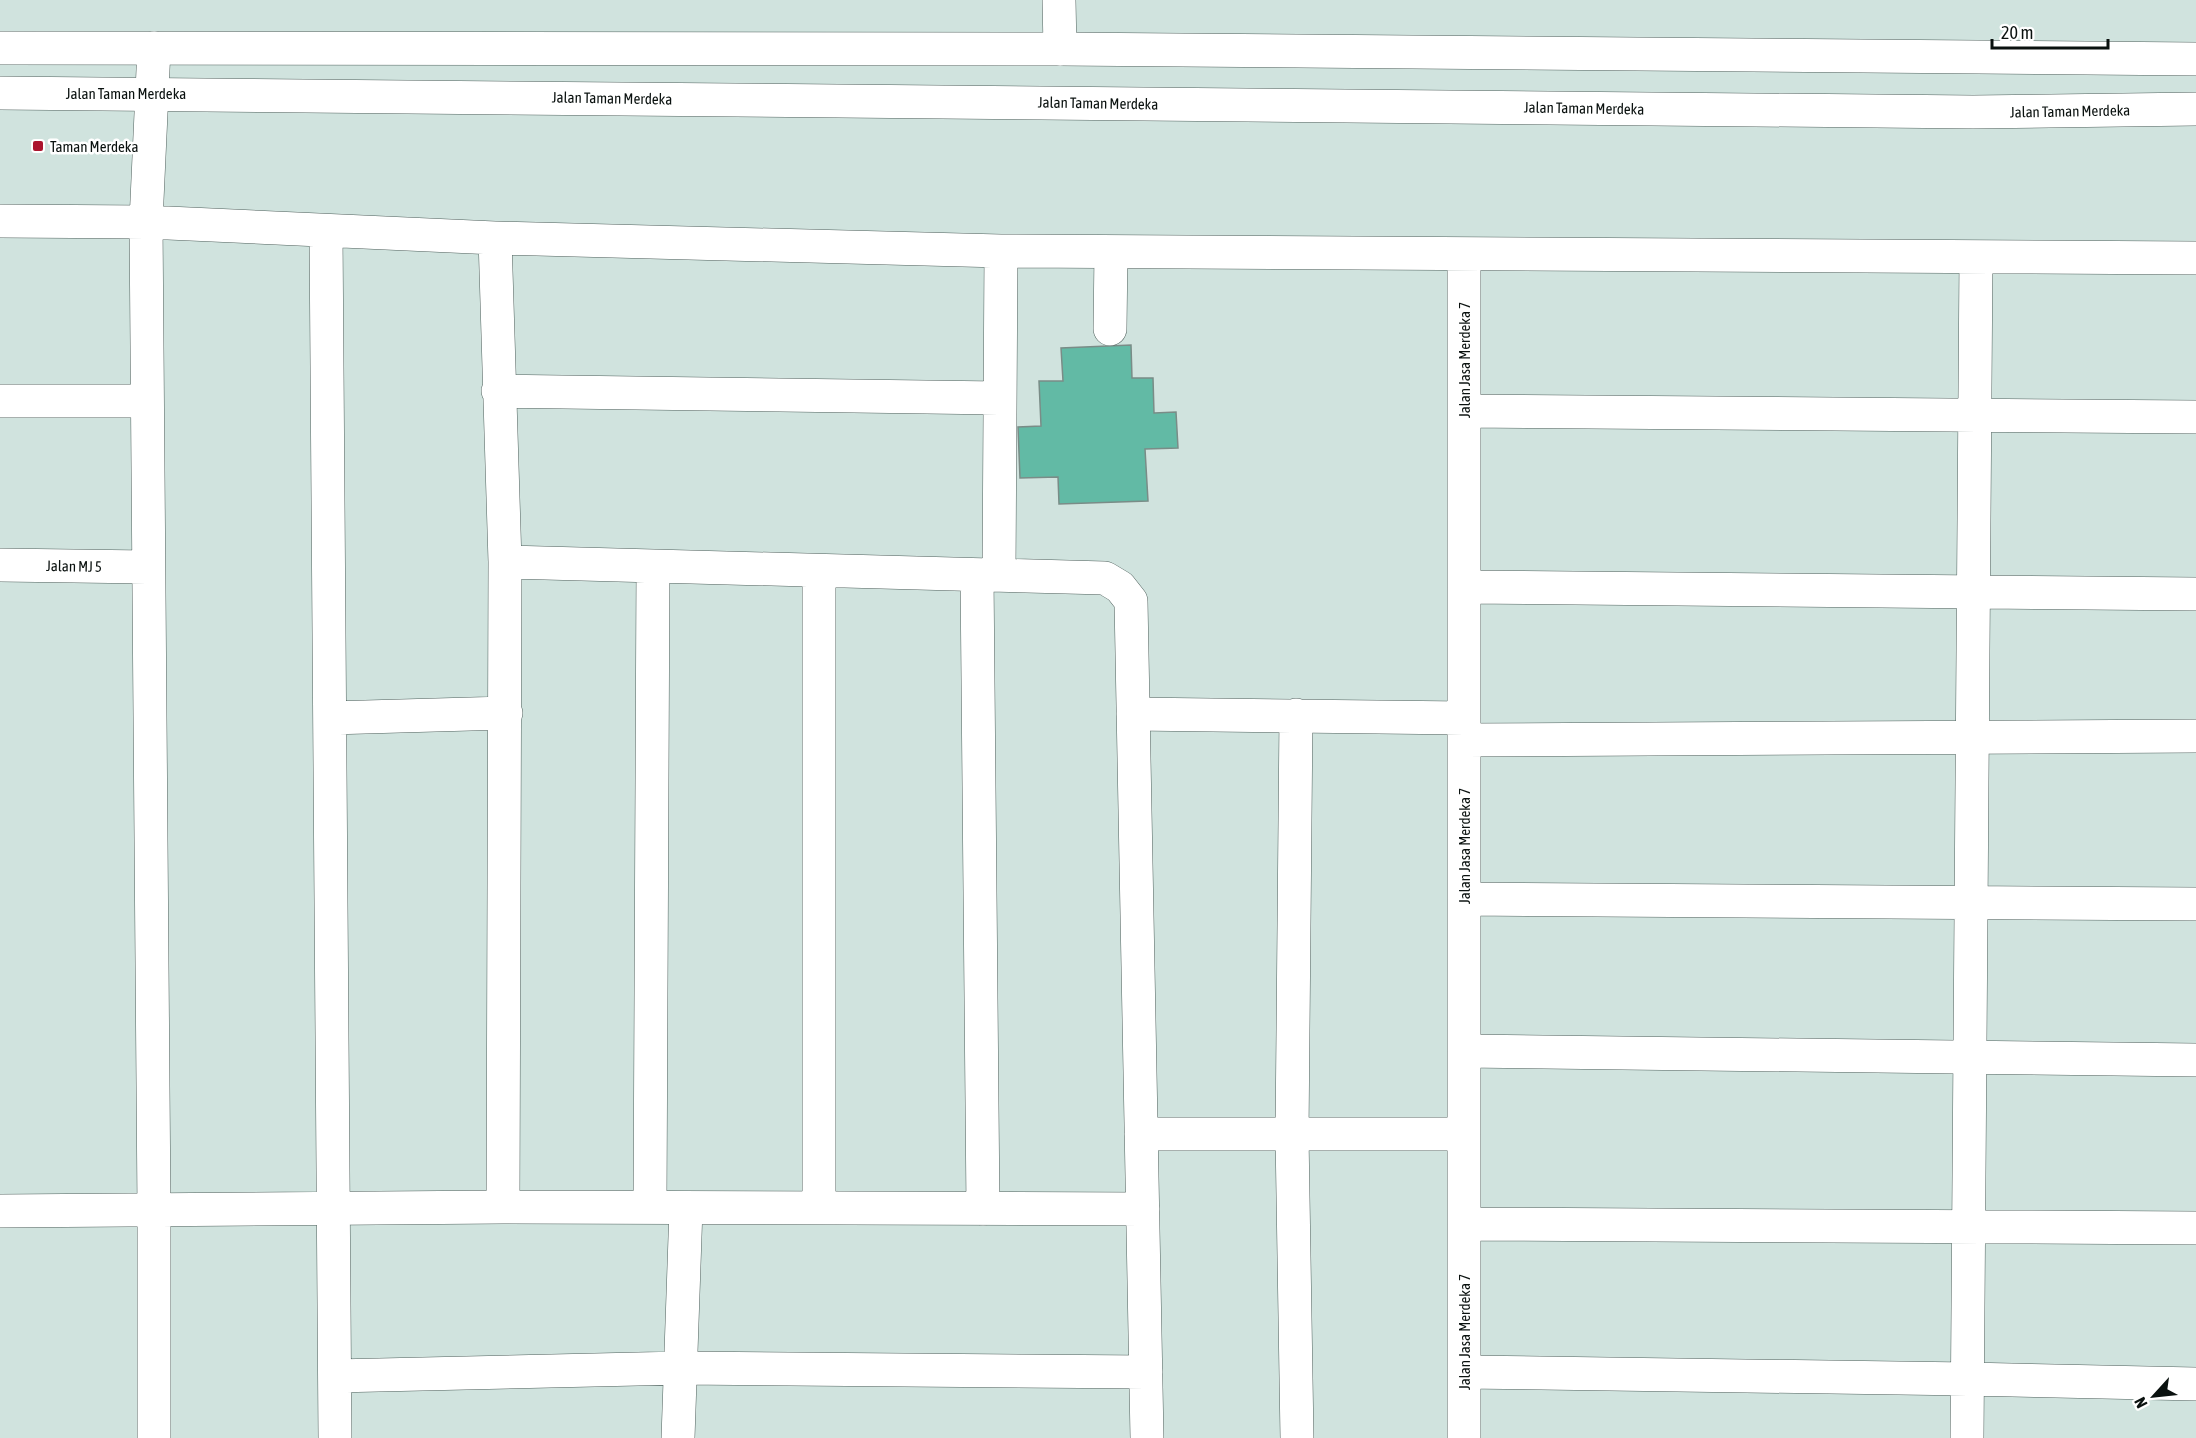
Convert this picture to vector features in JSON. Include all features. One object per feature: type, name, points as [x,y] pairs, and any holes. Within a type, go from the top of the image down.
[{"type":"street","points":[[1059,0],[1060,49]]},
{"type":"street","points":[[0,48],[1060,49],[2196,59]]},
{"type":"street","points":[[154,48],[154,93],[146,222],[154,1438]]},
{"type":"street","name":"Jalan Taman Merdeka","points":[[0,93],[1949,112],[2196,109]]},
{"type":"street","points":[[0,222],[146,222],[495,238],[1001,251],[2196,258]]},
{"type":"street","points":[[326,232],[336,1438]]},
{"type":"street","points":[[495,238],[505,562],[503,1207]]},
{"type":"street","points":[[983,1209],[988,575],[999,398],[1001,251]]},
{"type":"street","points":[[1110,328],[1111,252]]},
{"type":"street","name":"Jalan Jasa Merdeka 7","points":[[1464,254],[1464,1438]]},
{"type":"street","points":[[1967,1438],[1976,257]]},
{"type":"street","points":[[498,391],[999,398]]},
{"type":"street","points":[[0,401],[147,401]]},
{"type":"street","points":[[1464,411],[2196,417]]},
{"type":"street","points":[[505,562],[1105,578],[1120,588],[1131,601],[1147,1438]]},
{"type":"street","name":"Jalan MJ 5","points":[[0,565],[147,567]]},
{"type":"street","points":[[650,1207],[653,566]]},
{"type":"street","points":[[819,571],[819,1208]]},
{"type":"street","points":[[1464,587],[2196,594]]},
{"type":"street","points":[[330,717],[506,713]]},
{"type":"street","points":[[1133,714],[1296,715],[1464,729],[1973,737],[2196,736]]},
{"type":"street","points":[[1296,715],[1292,1135],[1297,1438]]},
{"type":"street","points":[[1464,899],[2196,904]]},
{"type":"street","points":[[1464,1051],[2196,1059]]},
{"type":"street","points":[[1141,1134],[1464,1134]]},
{"type":"street","points":[[0,1211],[503,1207],[1143,1209]]},
{"type":"street","points":[[678,1438],[686,1208]]},
{"type":"street","points":[[1464,1224],[2196,1228]]},
{"type":"street","points":[[335,1376],[681,1368],[1146,1372]]},
{"type":"street","points":[[1464,1372],[2196,1384]]},
{"type":"building","points":[[1131,345],[1132,378],[1153,378],[1154,413],[1176,412],[1178,448],[1145,449],[1148,501],[1059,504],[1058,477],[1020,478],[1018,427],[1041,426],[1039,381],[1063,381],[1061,348]]},
{"type":"place","name":"Taman Merdeka","points":[[38,146]]}]
